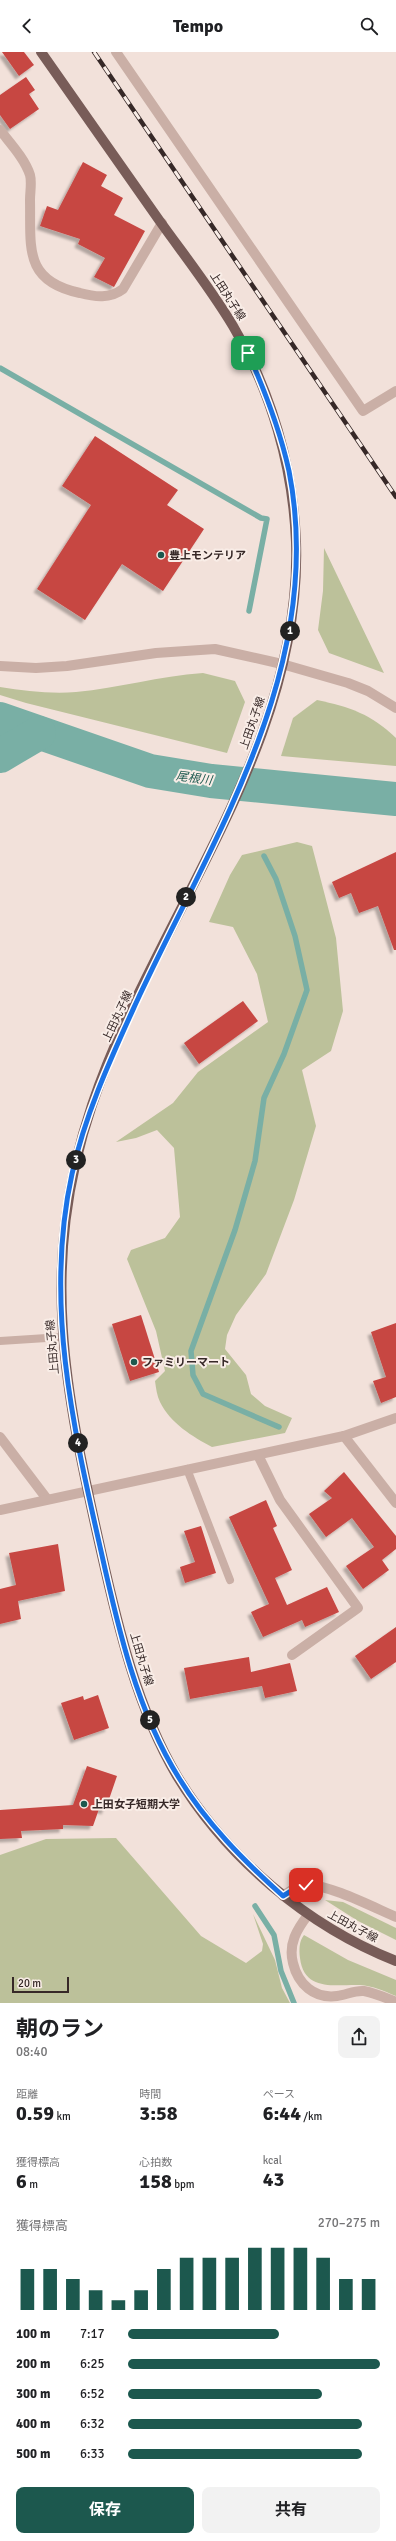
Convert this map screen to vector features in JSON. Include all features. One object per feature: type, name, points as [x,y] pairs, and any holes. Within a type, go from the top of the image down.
[{"type":"main road","name":"上田丸子線","points":[[41,52],[201,277],[248,353],[260,381],[285,454],[294,510],[296,561],[293,610],[282,664],[264,730],[254,756],[222,825],[118,1042],[92,1106],[72,1173],[65,1223],[60,1284],[65,1369],[88,1491],[126,1648],[146,1709],[160,1744],[176,1775],[205,1814],[247,1862],[283,1896],[308,1916],[353,1941],[396,1961]]},
{"type":"street","points":[[116,52],[363,411],[396,391]]},
{"type":"street","points":[[0,130],[30,176],[31,239],[34,262],[38,272],[50,282],[66,290],[90,296],[114,296],[123,289],[162,223]]},
{"type":"street","points":[[0,666],[36,668],[67,666],[156,653],[215,649],[282,664],[354,686],[396,708]]},
{"type":"street","points":[[0,1510],[344,1436],[396,1418]]},
{"type":"street","points":[[344,1436],[396,1503]]},
{"type":"street","points":[[0,1437],[47,1499]]},
{"type":"street","points":[[258,1455],[280,1500],[358,1608],[292,1655]]},
{"type":"street","points":[[283,1896],[301,1886],[321,1886],[396,1917]]},
{"type":"street","points":[[308,1916],[299,1927],[292,1947],[295,1970],[305,1986],[316,1994],[327,1996],[364,1991],[396,2002]]},
{"type":"lane","points":[[0,1341],[62,1337]]},
{"type":"lane","points":[[187,1469],[230,1580]]},
{"type":"green space","points":[[324,548],[384,673],[329,653],[318,630],[323,591]]},
{"type":"green space","points":[[203,673],[235,681],[245,702],[227,753],[26,703],[0,695],[0,687],[38,692],[76,692]]},
{"type":"green space","points":[[317,700],[360,713],[369,717],[387,730],[396,738],[396,766],[281,756],[293,718]]},
{"type":"green space","points":[[297,842],[312,846],[336,938],[343,1011],[331,1051],[302,1070],[316,1126],[294,1200],[266,1274],[236,1315],[227,1335],[225,1349],[246,1375],[251,1394],[265,1406],[292,1418],[285,1433],[212,1447],[197,1439],[176,1423],[164,1410],[160,1402],[157,1395],[155,1381],[165,1371],[156,1331],[127,1259],[131,1250],[165,1238],[180,1217],[174,1148],[157,1130],[136,1138],[116,1142],[173,1103],[198,1072],[268,1022],[257,974],[233,927],[209,922],[230,875],[242,855]]},
{"type":"green space","points":[[116,1838],[201,1936],[246,1963],[262,1951],[263,1944],[253,1914],[275,1960],[282,1988],[290,2003],[0,2003],[0,1855],[46,1839]]},
{"type":"green space","points":[[325,1900],[343,1902],[396,1928],[396,1940],[358,1921]]},
{"type":"green space","points":[[304,1935],[348,1960],[396,1980],[396,1996],[378,1989],[360,1985],[332,1985],[315,1982],[308,1977],[303,1969],[300,1958],[301,1940]]},
{"type":"building","points":[[2,52],[24,52],[34,65],[19,76]]},
{"type":"building","points":[[26,77],[35,90],[29,94],[39,109],[10,129],[0,115],[0,95]]},
{"type":"building","points":[[83,162],[107,175],[101,186],[123,198],[114,215],[145,231],[114,287],[94,277],[105,258],[78,244],[80,239],[40,226],[47,206],[58,210]]},
{"type":"building","points":[[95,436],[178,490],[167,505],[204,529],[163,591],[122,564],[85,620],[37,589],[91,505],[62,486]]},
{"type":"building","points":[[396,852],[396,950],[394,950],[378,906],[359,913],[351,893],[339,898],[332,882]]},
{"type":"building","points":[[243,1001],[258,1021],[199,1064],[184,1043]]},
{"type":"building","points":[[141,1315],[159,1372],[130,1381],[112,1324]]},
{"type":"building","points":[[396,1323],[396,1397],[381,1403],[373,1381],[386,1377],[371,1332]]},
{"type":"building","points":[[344,1472],[396,1536],[396,1549],[382,1560],[389,1570],[363,1589],[346,1566],[374,1547],[352,1518],[326,1537],[309,1514],[332,1498],[324,1491]]},
{"type":"building","points":[[266,1500],[277,1526],[273,1528],[292,1570],[275,1578],[287,1605],[327,1587],[339,1612],[305,1627],[302,1620],[263,1637],[251,1612],[269,1604],[229,1517]]},
{"type":"building","points":[[201,1526],[216,1573],[185,1583],[180,1567],[195,1562],[184,1531]]},
{"type":"building","points":[[58,1544],[65,1591],[18,1601],[21,1619],[0,1624],[0,1589],[16,1585],[9,1553]]},
{"type":"building","points":[[396,1627],[396,1662],[371,1679],[355,1656]]},
{"type":"building","points":[[249,1657],[251,1672],[290,1663],[297,1691],[265,1698],[262,1686],[190,1699],[184,1668]]},
{"type":"building","points":[[98,1695],[109,1728],[74,1740],[61,1703],[83,1696],[84,1700]]},
{"type":"building","points":[[87,1766],[117,1776],[105,1811],[99,1809],[93,1826],[63,1825],[63,1829],[21,1831],[22,1838],[0,1839],[0,1810],[73,1805]]},
{"type":"waterway","points":[[0,368],[261,518],[267,519],[249,611]]},
{"type":"waterway","name":"尾根川","points":[[0,719],[150,771],[211,781],[396,799]]},
{"type":"waterway","points":[[0,756],[39,733]]},
{"type":"waterway","points":[[264,856],[276,879],[295,936],[307,990],[284,1054],[264,1098],[255,1161],[235,1230],[191,1351],[193,1375],[203,1394],[279,1427]]},
{"type":"waterway","points":[[255,1906],[274,1935],[281,1971],[294,2003]]},
{"type":"railway","points":[[94,52],[396,497]]},
{"type":"place","name":"豊上モンテリア","points":[[161,555]]},
{"type":"place","name":"ファミリーマート","points":[[134,1362]]},
{"type":"place","name":"上田女子短期大学","points":[[84,1804]]},
{"type":"route","points":[[248,353],[280,436],[291,488],[296,537],[296,587],[290,631],[272,703],[254,756],[222,825],[164,942],[105,1070],[92,1106],[72,1173],[67,1204],[61,1254],[61,1312],[65,1369],[88,1491],[118,1620],[137,1684],[153,1727],[176,1775],[189,1794],[234,1849],[283,1896],[296,1888],[306,1885]]}]
